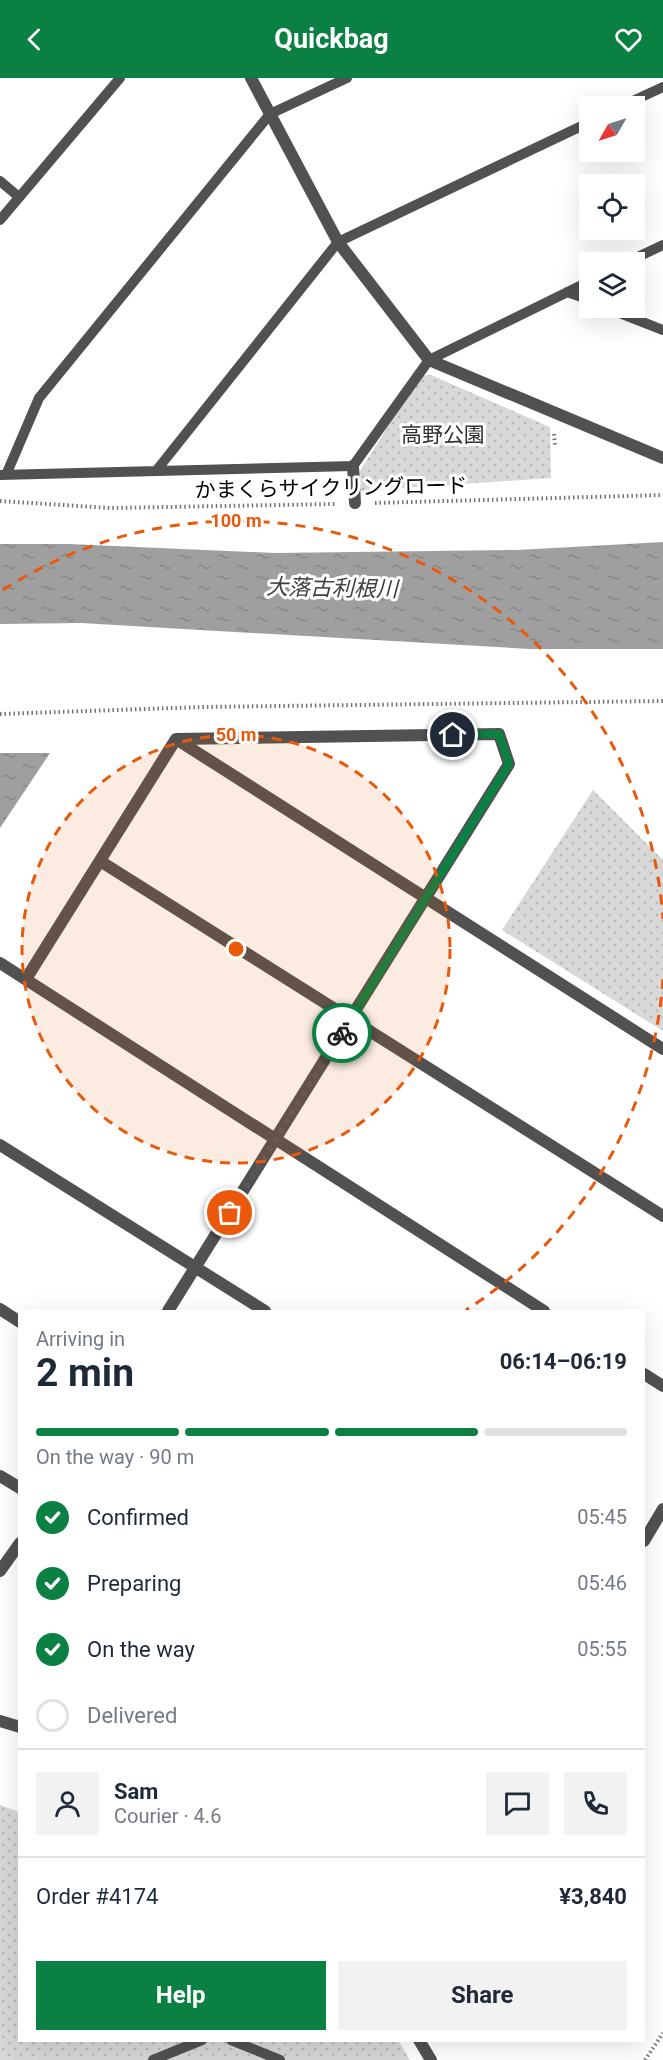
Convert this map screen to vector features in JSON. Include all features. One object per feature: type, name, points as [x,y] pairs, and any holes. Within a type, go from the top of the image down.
[{"type":"street","points":[[251,78],[338,242],[429,360],[663,458]]},
{"type":"street","points":[[353,466],[355,503]]},
{"type":"street","points":[[169,1310],[509,764],[499,734],[176,739]]},
{"type":"street","points":[[26,979],[176,739]]},
{"type":"street","points":[[176,739],[663,1049]]},
{"type":"street","points":[[100,861],[663,1216]]},
{"type":"street","points":[[0,963],[542,1310]]},
{"type":"street","points":[[0,1145],[263,1310]]},
{"type":"street","points":[[0,1309],[18,1321]]},
{"type":"street","points":[[645,1375],[663,1386]]},
{"type":"street","points":[[0,1476],[18,1487]]},
{"type":"street","points":[[645,1539],[663,1509]]},
{"type":"street","points":[[0,1572],[18,1546]]},
{"type":"street","points":[[0,1721],[18,1727]]},
{"type":"street","points":[[420,2042],[428,2059]]},
{"type":"lane","points":[[0,220],[120,78]]},
{"type":"lane","points":[[347,78],[270,114],[39,398],[3,475],[353,466],[429,360],[579,286]]},
{"type":"lane","points":[[644,96],[663,87]]},
{"type":"lane","points":[[156,471],[338,242],[579,127]]},
{"type":"lane","points":[[0,181],[20,197]]},
{"type":"lane","points":[[645,254],[663,245]]},
{"type":"lane","points":[[567,292],[579,296]]},
{"type":"lane","points":[[632,318],[663,330]]},
{"type":"lane","points":[[153,2060],[197,2042]]},
{"type":"lane","points":[[236,2042],[280,2060]]},
{"type":"path","name":"かまくらサイクリングロード","points":[[0,501],[110,508],[663,495]]},
{"type":"path","points":[[0,714],[203,707],[663,701]]},
{"type":"path","points":[[645,2060],[663,2033]]},
{"type":"green space","name":"高野公園","points":[[431,375],[550,427],[551,478],[360,491],[358,474],[420,376]]},
{"type":"green space","points":[[593,790],[663,860],[663,1031],[502,930]]},
{"type":"green space","points":[[0,1805],[18,1812],[18,2042],[399,2042],[410,2060],[0,2060]]},
{"type":"water","name":"大落古利根川","points":[[663,542],[663,649],[530,649],[81,623],[0,624],[0,544],[69,544],[275,553],[517,550]]},
{"type":"water","points":[[0,753],[50,753],[0,828]]},
{"type":"way so far","points":[[230,1213],[342,1033]]},
{"type":"route","points":[[342,1033],[509,764],[499,734],[453,735]]}]
